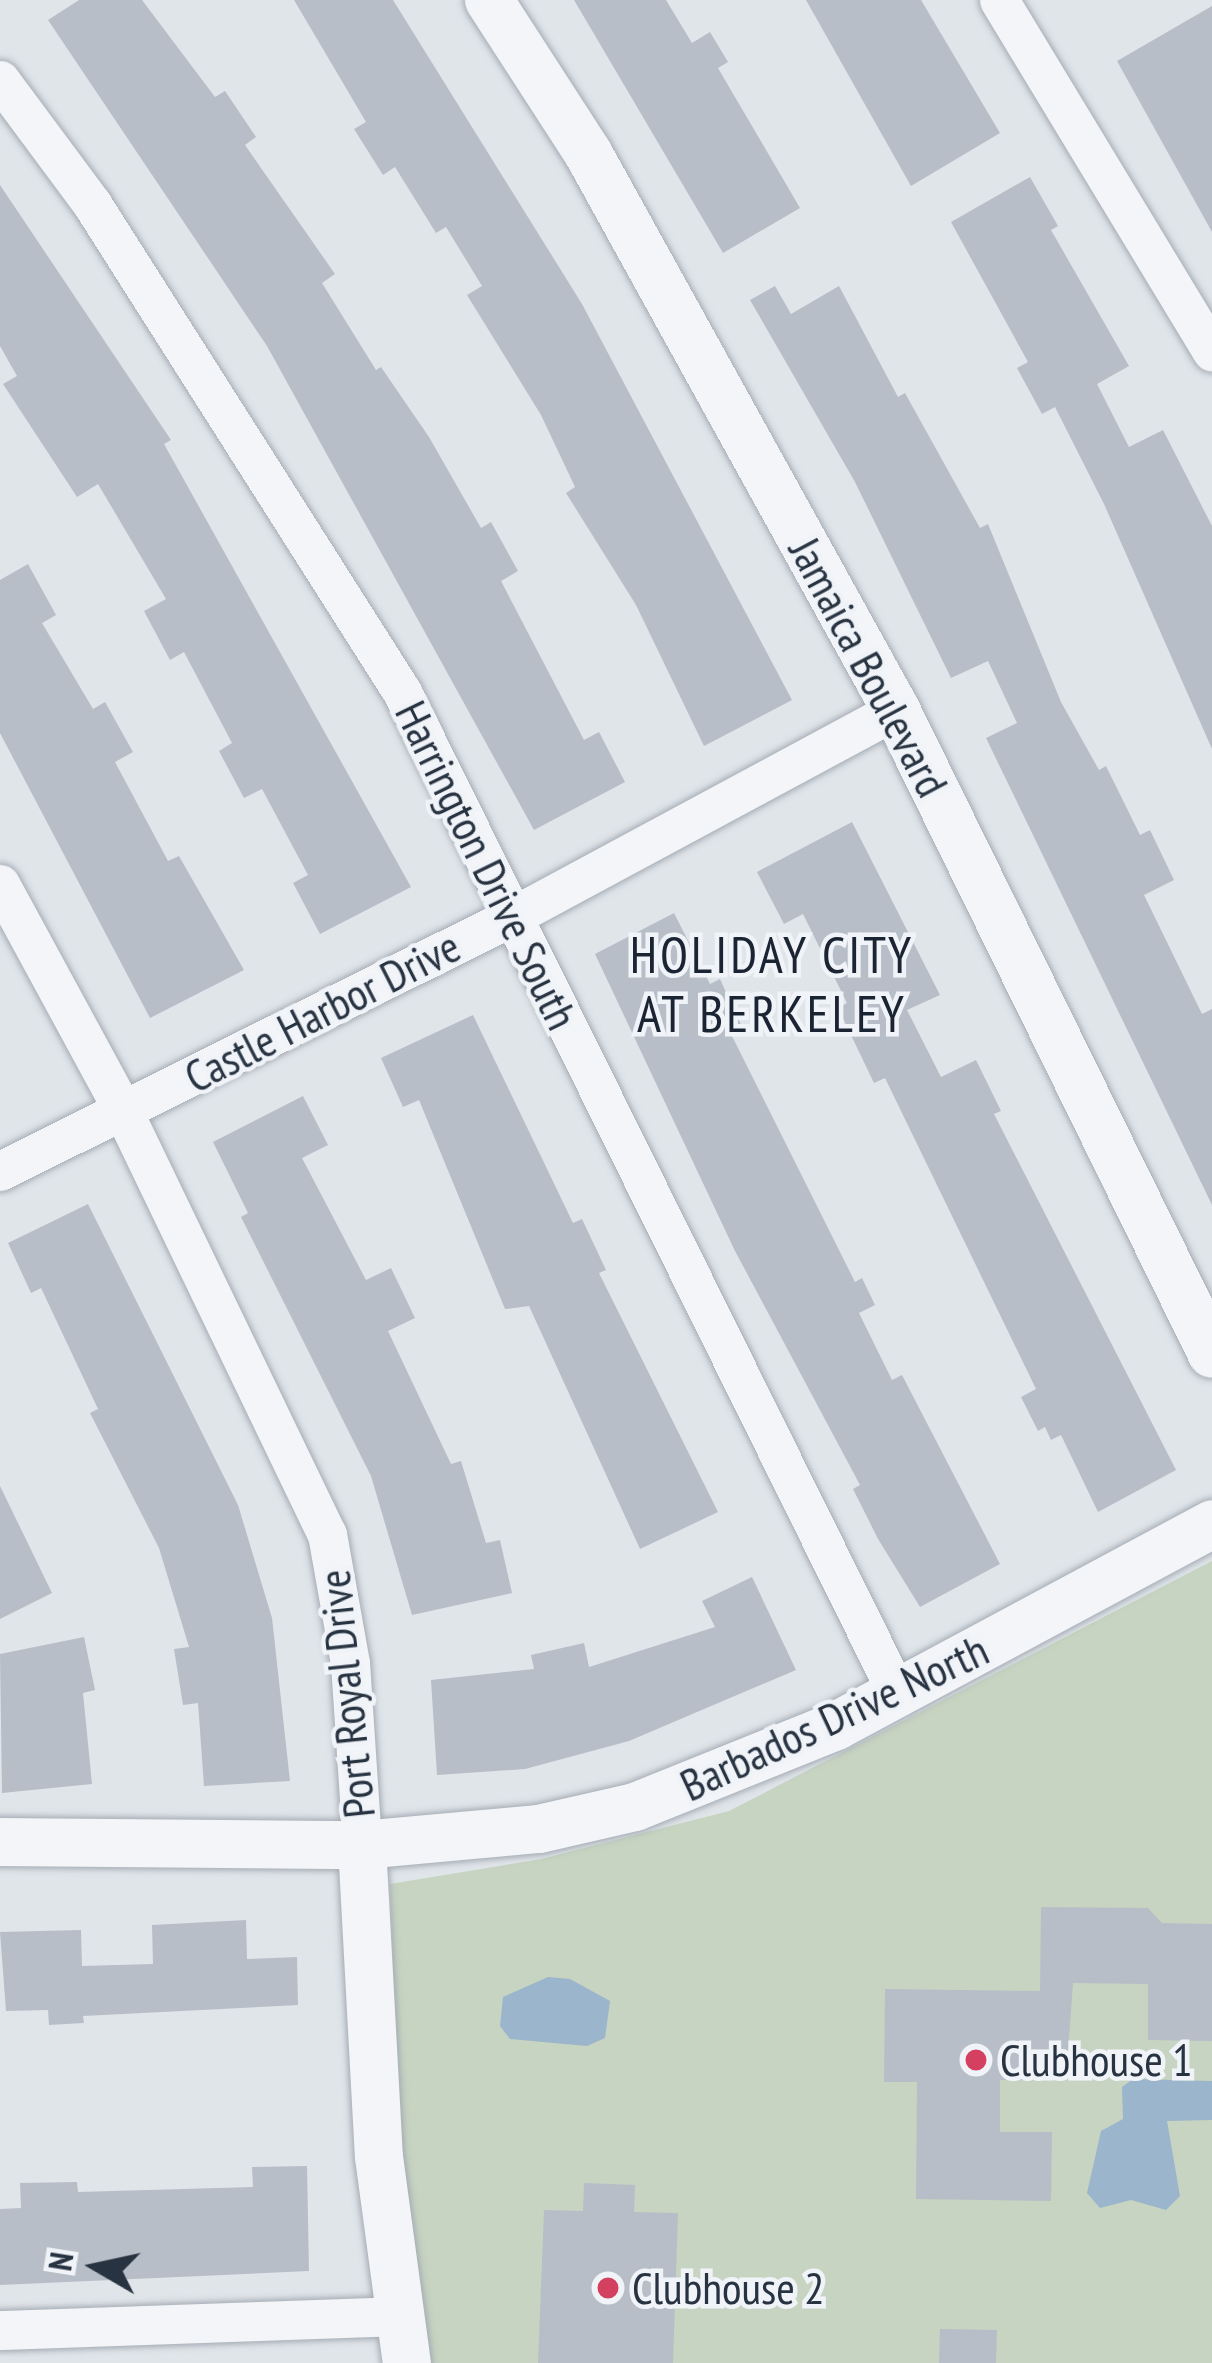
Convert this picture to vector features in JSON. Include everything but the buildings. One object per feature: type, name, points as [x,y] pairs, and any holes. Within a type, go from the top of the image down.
[{"type":"street","name":"Jamaica Boulevard","points":[[489,0],[588,153],[896,710],[1212,1354]]},
{"type":"street","points":[[999,0],[1212,352]]},
{"type":"street","name":"Harrington Drive South","points":[[0,80],[92,204],[402,692],[898,1695]]},
{"type":"street","name":"Castle Harbor Drive","points":[[0,1171],[513,916],[896,710]]},
{"type":"street","name":"Port Royal Drive","points":[[0,884],[123,1112],[327,1534],[350,1663],[396,2316],[407,2363]]},
{"type":"street","name":"Barbados Drive North","points":[[0,1842],[362,1845],[539,1829],[635,1807],[713,1781],[898,1695],[1212,1524]]},
{"type":"street","points":[[0,2330],[396,2316]]},
{"type":"green space","points":[[1212,1561],[1212,2363],[423,2363],[404,2279],[390,1884],[541,1859],[729,1811]]},
{"type":"water","points":[[548,1977],[570,1979],[610,2001],[605,2038],[587,2046],[510,2039],[500,2026],[503,1997]]},
{"type":"water","points":[[1133,2079],[1212,2081],[1212,2120],[1167,2121],[1180,2196],[1166,2210],[1131,2200],[1100,2208],[1087,2193],[1101,2131],[1123,2119],[1122,2087]]},
{"type":"place","name":"Clubhouse 1","points":[[976,2060]]},
{"type":"place","name":"Clubhouse 2","points":[[608,2288]]},
{"type":"district","name":"HOLIDAY CITY AT BERKELEY","points":[[772,984]]}]
